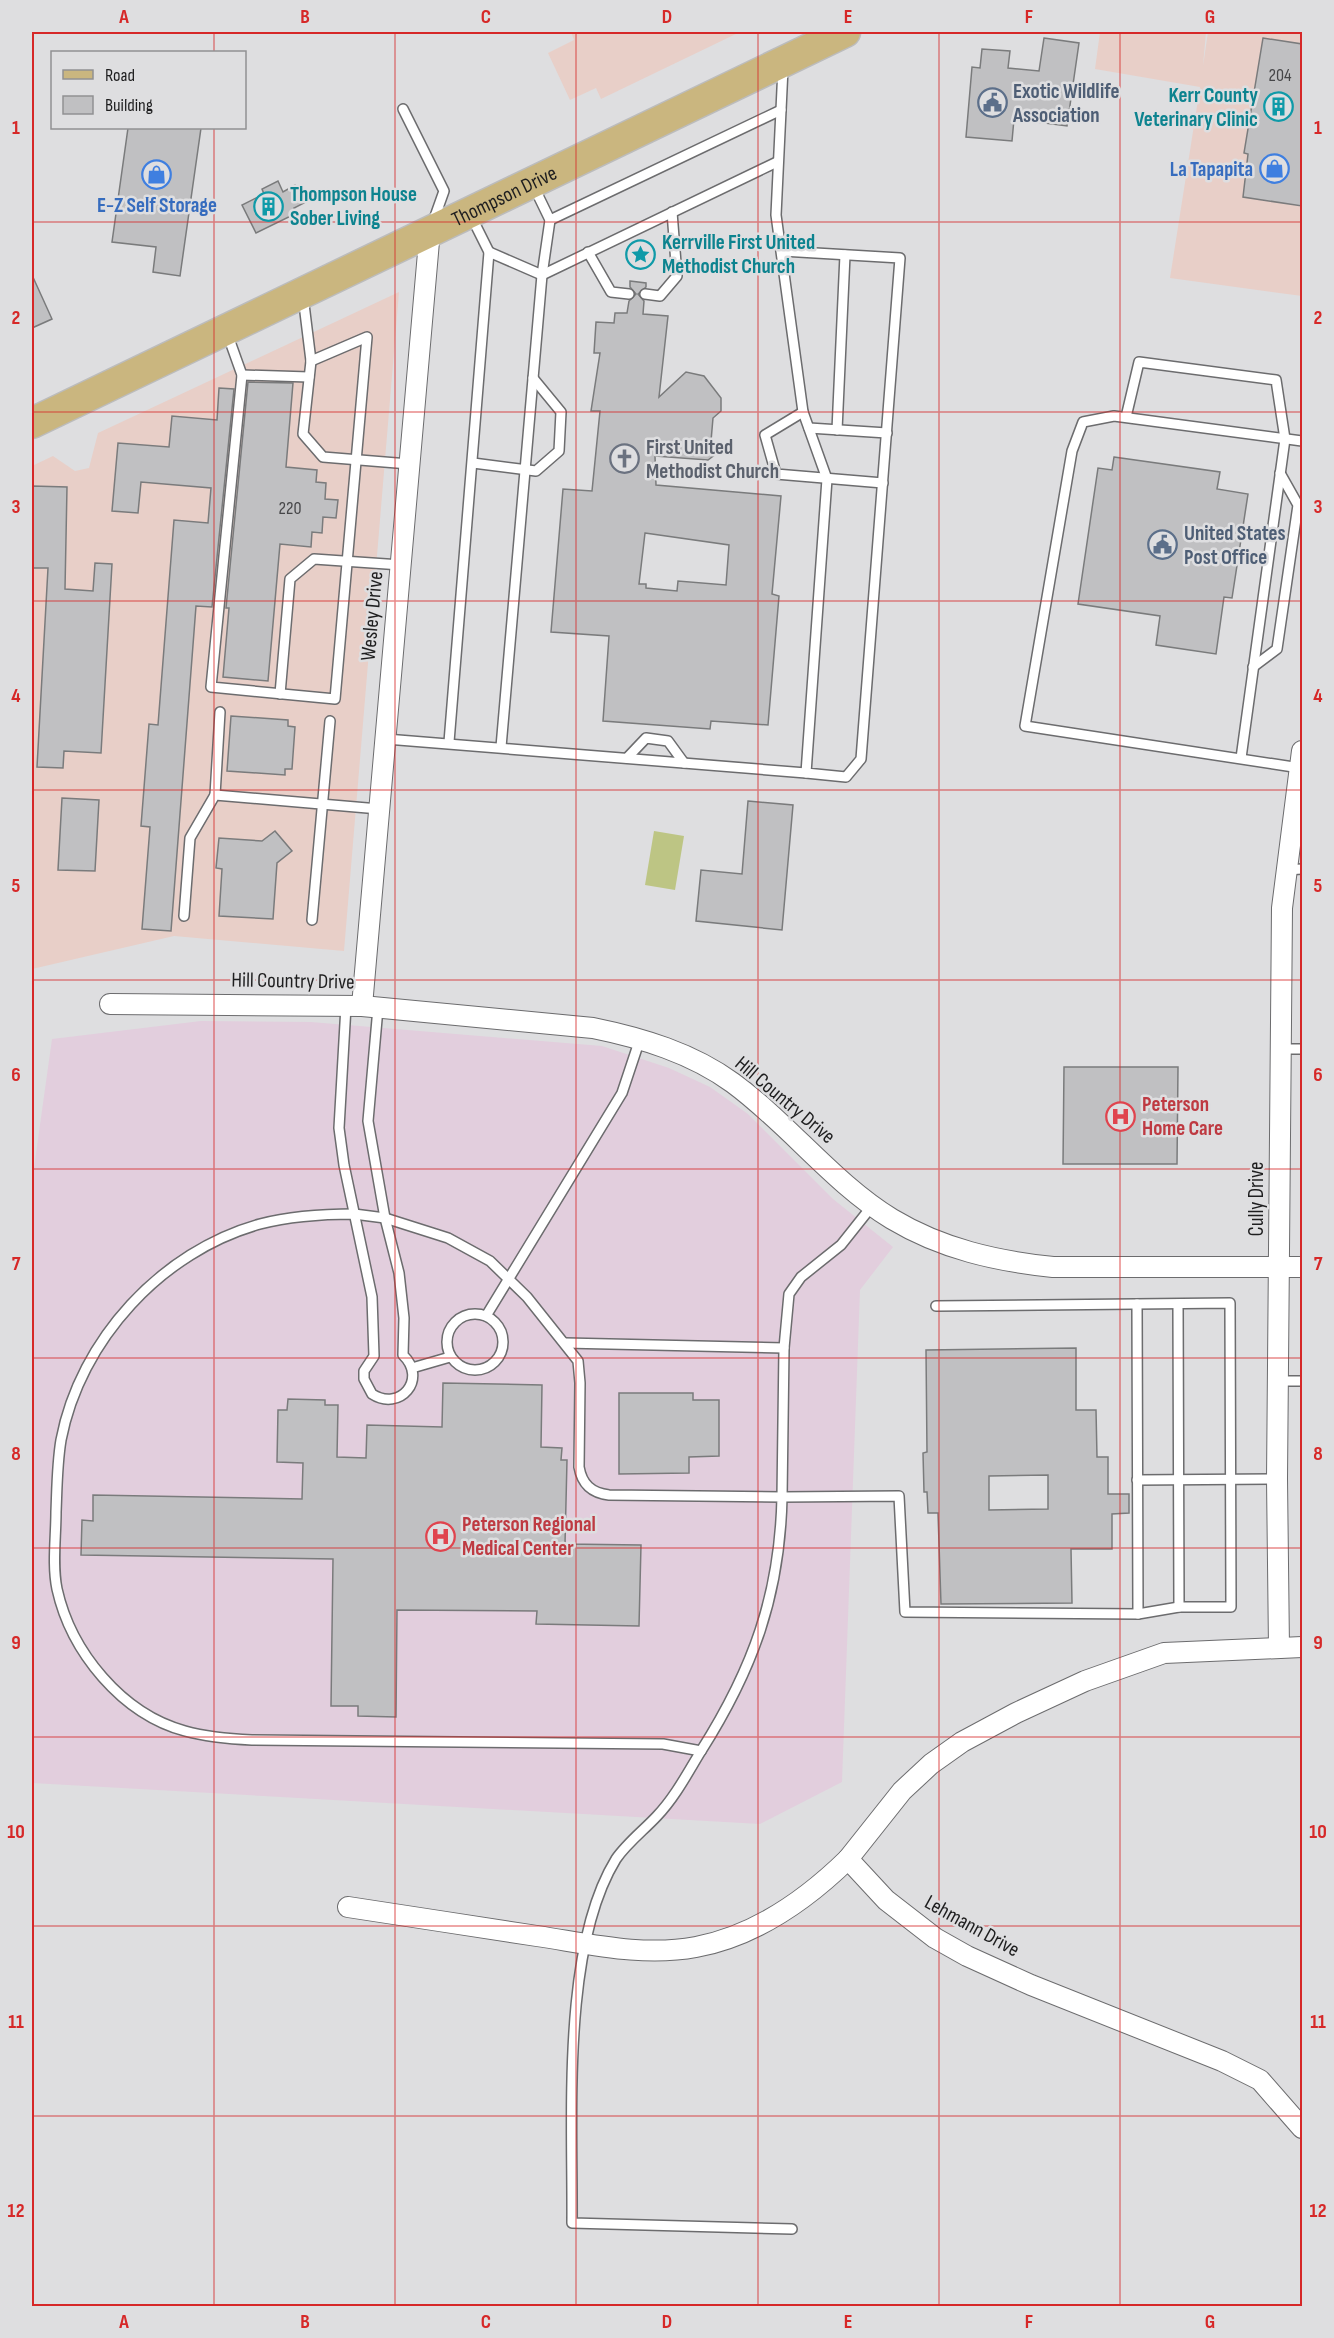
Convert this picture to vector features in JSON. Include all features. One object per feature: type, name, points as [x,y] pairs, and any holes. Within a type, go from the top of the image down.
[{"type":"main road","name":"Thompson Drive","points":[[32,423],[468,211],[845,32]]},
{"type":"street","name":"Wesley Drive","points":[[362,1006],[430,230]]},
{"type":"street","name":"Cully Drive","points":[[1279,1648],[1277,1479],[1282,908],[1294,869],[1301,760]]},
{"type":"street","name":"Hill Country Drive","points":[[110,1004],[362,1006],[593,1028],[640,1039],[684,1056],[732,1082],[872,1206],[919,1234],[953,1248],[1014,1263],[1053,1268],[1302,1267]]},
{"type":"street","points":[[348,1906],[635,1951],[696,1947],[738,1935],[778,1915],[820,1887],[848,1859],[902,1791],[931,1764],[962,1742],[1016,1713],[1085,1681],[1164,1653],[1302,1647]]},
{"type":"street","name":"Lehmann Drive","points":[[848,1859],[886,1900],[935,1938],[967,1956],[1031,1985],[1182,2044],[1260,2080],[1302,2128]]},
{"type":"lane","points":[[783,61],[776,215],[803,412],[827,479],[806,773]]},
{"type":"lane","points":[[403,109],[444,191],[430,230]]},
{"type":"lane","points":[[550,220],[781,110]]},
{"type":"lane","points":[[542,275],[777,162]]},
{"type":"lane","points":[[501,747],[542,275],[550,220],[532,181]]},
{"type":"lane","points":[[449,742],[489,252],[468,211]]},
{"type":"lane","points":[[645,294],[660,296],[677,276],[672,212]]},
{"type":"lane","points":[[386,739],[449,742],[846,777],[861,759],[900,258],[782,251]]},
{"type":"lane","points":[[489,252],[542,275]]},
{"type":"lane","points":[[588,252],[611,292],[629,294]]},
{"type":"lane","points":[[837,430],[845,255]]},
{"type":"lane","points":[[302,291],[311,361],[303,434],[323,457],[410,464]]},
{"type":"lane","points":[[225,328],[242,375],[211,687],[335,699],[367,337],[311,361]]},
{"type":"lane","points":[[1126,417],[1139,362],[1275,380],[1285,439],[1241,758]]},
{"type":"lane","points":[[242,375],[309,377]]},
{"type":"lane","points":[[473,464],[536,471],[559,451],[561,412],[533,378]]},
{"type":"lane","points":[[803,412],[765,435],[776,474],[883,483]]},
{"type":"lane","points":[[1301,760],[1241,758],[1025,726],[1072,451],[1083,422],[1114,416],[1126,417],[1302,441]]},
{"type":"lane","points":[[809,428],[887,433]]},
{"type":"lane","points":[[1253,667],[1277,649],[1298,505],[1280,473]]},
{"type":"lane","points":[[280,694],[290,579],[314,559],[401,566]]},
{"type":"lane","points":[[184,916],[190,838],[215,795],[220,712]]},
{"type":"lane","points":[[312,920],[330,721]]},
{"type":"lane","points":[[627,758],[646,738],[668,741],[684,763]]},
{"type":"lane","points":[[215,795],[380,809]]},
{"type":"lane","points":[[362,1006],[368,1121],[385,1218],[402,1294],[403,1355],[412,1368],[412,1383],[409,1390],[396,1399],[379,1399],[367,1387],[364,1371],[374,1356],[372,1297],[339,1128],[362,1006]]},
{"type":"lane","points":[[486,1316],[622,1093],[640,1039]]},
{"type":"lane","points":[[1281,1049],[1302,1049]]},
{"type":"lane","points":[[792,2229],[572,2223],[575,2027],[585,1944],[601,1889],[617,1857],[674,1796],[729,1706],[759,1638],[777,1568],[782,1497],[786,1304],[794,1286],[841,1245],[872,1206]]},
{"type":"lane","points":[[700,1751],[663,1744],[252,1740],[205,1736],[184,1731],[151,1717],[119,1693],[91,1663],[72,1629],[57,1588],[58,1466],[67,1417],[101,1343],[138,1297],[172,1268],[210,1245],[240,1231],[268,1222],[312,1215],[354,1214],[385,1218],[448,1238],[490,1261],[509,1277],[566,1343],[578,1361],[580,1371],[579,1467],[582,1479],[593,1491],[609,1495],[899,1496],[905,1612],[1137,1614],[1179,1607],[1231,1607],[1230,1304],[936,1306]]},
{"type":"lane","points":[[1137,1304],[1137,1614]]},
{"type":"lane","points":[[1178,1304],[1179,1607]]},
{"type":"lane","points":[[472,1314],[486,1316],[496,1323],[503,1340],[503,1349],[494,1364],[475,1371],[465,1370],[450,1357],[446,1338],[456,1321],[472,1314]]},
{"type":"lane","points":[[566,1343],[784,1348]]},
{"type":"lane","points":[[412,1368],[450,1357]]},
{"type":"lane","points":[[1279,1381],[1302,1381]]},
{"type":"lane","points":[[1137,1480],[1277,1479]]},
{"type":"shaded area","points":[[571,32],[740,32],[601,99],[596,88],[570,100],[548,53],[574,40]]},
{"type":"shaded area","points":[[1100,32],[1206,32],[1203,66],[1208,32],[1302,32],[1302,296],[1170,278],[1200,87],[1095,69]]},
{"type":"shaded area","points":[[399,292],[344,951],[174,936],[32,969],[32,466],[53,456],[75,471],[89,468],[98,433]]},
{"type":"shaded area","name":"Peterson Regional Medical Center","points":[[201,1021],[311,1022],[602,1046],[669,1068],[710,1087],[748,1114],[833,1199],[893,1247],[860,1290],[842,1782],[760,1824],[32,1783],[32,1182],[52,1039]]},
{"type":"green space","points":[[654,831],[684,836],[675,890],[645,885]]},
{"type":"building","points":[[1044,38],[1079,43],[1067,126],[1014,119],[1012,141],[966,137],[972,67],[980,68],[982,49],[1010,51],[1008,68],[1039,71]]},
{"type":"building","points":[[1263,38],[1302,44],[1302,206],[1243,197],[1248,154],[1244,153]]},
{"type":"building","points":[[128,129],[201,129],[180,276],[153,272],[156,247],[112,242]]},
{"type":"building","name":"Thompson House Sober Living","points":[[278,181],[283,192],[295,185],[304,203],[294,208],[297,213],[256,233],[242,205],[264,194],[262,189]]},
{"type":"building","points":[[32,275],[52,319],[32,328]]},
{"type":"building","points":[[630,281],[646,283],[646,287],[638,294],[644,301],[643,314],[668,316],[659,397],[686,372],[704,376],[721,398],[721,411],[713,418],[711,441],[720,451],[708,460],[655,456],[656,485],[781,496],[772,594],[779,596],[768,725],[711,721],[710,729],[603,721],[609,636],[551,632],[563,489],[592,491],[600,411],[591,411],[600,353],[594,353],[596,322],[614,323],[615,313],[627,313],[629,301],[636,294],[630,287]],"holes":[[[645,533],[729,545],[726,585],[678,581],[677,591],[646,588],[646,584],[639,584]]]},
{"type":"building","points":[[248,382],[293,383],[286,467],[317,470],[316,482],[326,483],[325,499],[338,500],[336,518],[323,517],[322,533],[312,532],[311,547],[280,544],[268,681],[223,677],[229,608],[226,608]]},
{"type":"building","points":[[219,388],[234,389],[212,607],[196,606],[171,931],[142,929],[150,827],[141,826],[149,724],[158,725],[174,520],[208,523],[211,488],[141,482],[138,513],[112,511],[118,443],[169,447],[172,416],[217,420]]},
{"type":"building","name":"United States Post Office","points":[[1114,457],[1220,472],[1217,489],[1248,494],[1232,598],[1224,597],[1216,654],[1156,645],[1160,616],[1078,604],[1098,468],[1112,470]]},
{"type":"building","points":[[32,486],[67,487],[65,589],[93,591],[95,563],[112,564],[101,753],[64,751],[63,768],[37,767],[48,568],[32,568]]},
{"type":"building","points":[[231,716],[288,720],[288,726],[295,727],[292,769],[285,769],[285,775],[227,771]]},
{"type":"building","points":[[62,798],[99,800],[95,871],[58,870]]},
{"type":"building","points":[[748,801],[793,805],[782,930],[696,921],[701,870],[742,874]]},
{"type":"building","points":[[275,831],[292,851],[277,863],[273,919],[219,916],[222,869],[216,868],[219,838],[262,841]]},
{"type":"building","name":"Peterson Home Care","points":[[1064,1067],[1178,1067],[1177,1164],[1063,1164]]},
{"type":"building","points":[[1076,1348],[1076,1410],[1096,1410],[1097,1457],[1108,1457],[1108,1494],[1129,1494],[1129,1513],[1112,1514],[1112,1549],[1071,1549],[1072,1603],[941,1604],[938,1513],[928,1513],[927,1492],[924,1492],[923,1453],[927,1452],[926,1350]],"holes":[[[1048,1475],[1048,1509],[989,1510],[989,1476]]]},
{"type":"building","points":[[443,1383],[542,1385],[541,1447],[562,1448],[561,1460],[567,1460],[565,1544],[641,1545],[639,1626],[536,1624],[537,1611],[397,1610],[396,1717],[358,1716],[358,1706],[331,1706],[333,1559],[81,1555],[82,1520],[93,1521],[93,1495],[302,1499],[303,1463],[277,1462],[278,1410],[287,1410],[288,1399],[325,1400],[325,1405],[338,1405],[337,1457],[366,1458],[367,1425],[442,1427]]},
{"type":"building","points":[[619,1393],[693,1393],[693,1400],[719,1400],[719,1456],[689,1457],[689,1473],[619,1474]]},
{"type":"place","name":"Exotic Wildlife Association","points":[[992,103]]},
{"type":"place","name":"Kerr County Veterinary Clinic","points":[[1279,107]]},
{"type":"place","name":"La Tapapita","points":[[1274,169]]},
{"type":"place","name":"E-Z Self Storage","points":[[157,174]]},
{"type":"place","name":"Thompson House Sober Living","points":[[269,206]]},
{"type":"place","name":"Kerrville First United Methodist Church","points":[[641,254]]},
{"type":"place","name":"First United Methodist Church","points":[[625,459]]},
{"type":"place","name":"United States Post Office","points":[[1163,545]]},
{"type":"place","name":"Peterson Home Care","points":[[1121,1116]]},
{"type":"place","name":"Peterson Regional Medical Center","points":[[441,1536]]}]
